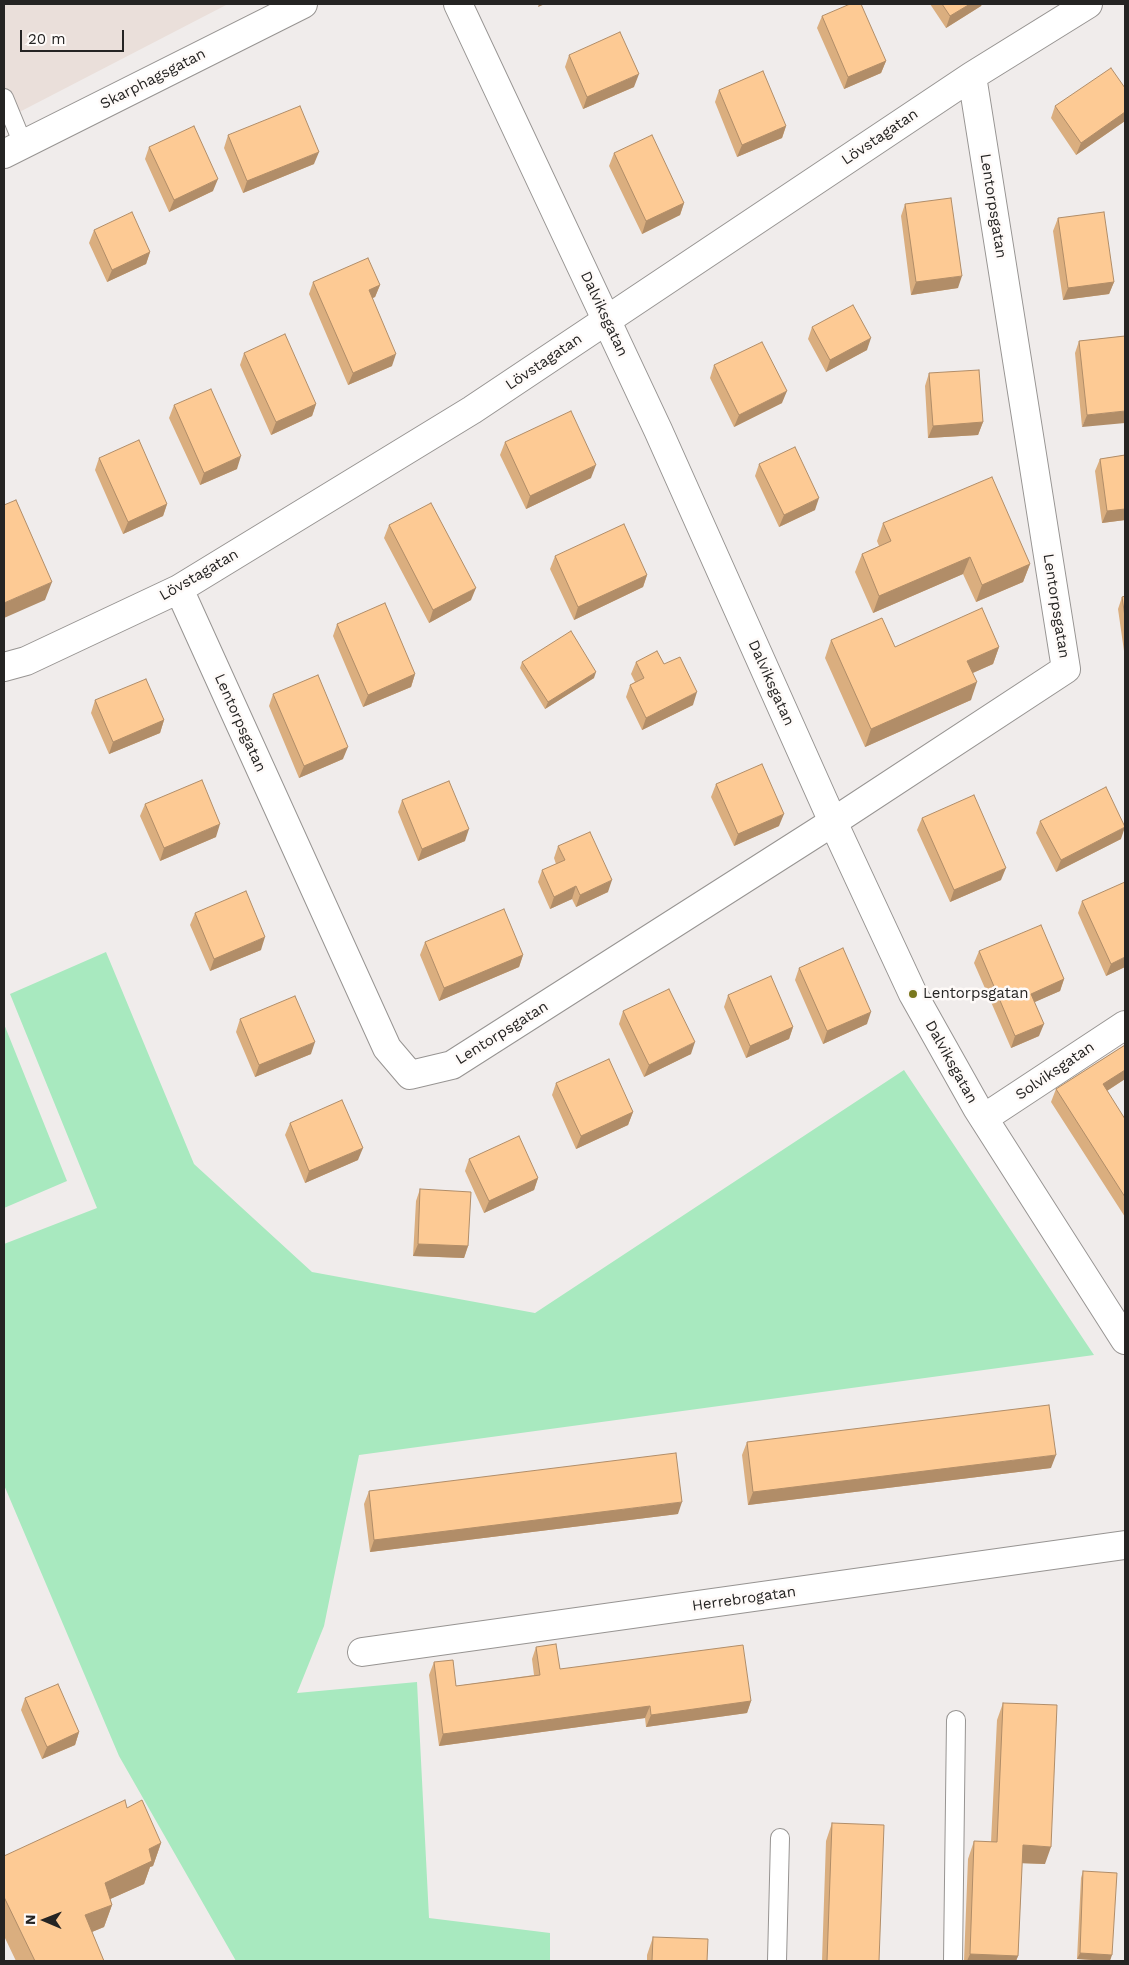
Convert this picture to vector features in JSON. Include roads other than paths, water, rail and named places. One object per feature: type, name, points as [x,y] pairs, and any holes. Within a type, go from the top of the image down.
[{"type":"street","name":"Skarphagsgatan","points":[[13,149],[303,4]]},
{"type":"street","name":"Dalviksgatan","points":[[458,4],[607,319],[833,822],[914,994],[976,1108],[1125,1340]]},
{"type":"street","name":"Lövstagatan","points":[[4,667],[26,661],[179,590],[472,410],[972,76],[1088,4]]},
{"type":"street","name":"Lentorpsgatan","points":[[179,590],[387,1048],[410,1075],[452,1065],[833,822],[1066,669],[972,76]]},
{"type":"street","name":"Solviksgatan","points":[[984,1118],[1125,1024]]},
{"type":"street","name":"Herrebrogatan","points":[[362,1652],[1125,1545]]},
{"type":"lane","points":[[4,98],[13,149]]},
{"type":"lane","points":[[953,1961],[956,1720]]},
{"type":"lane","points":[[777,1961],[780,1838]]},
{"type":"place","name":"Lentorpsgatan","points":[[913,994]]}]
